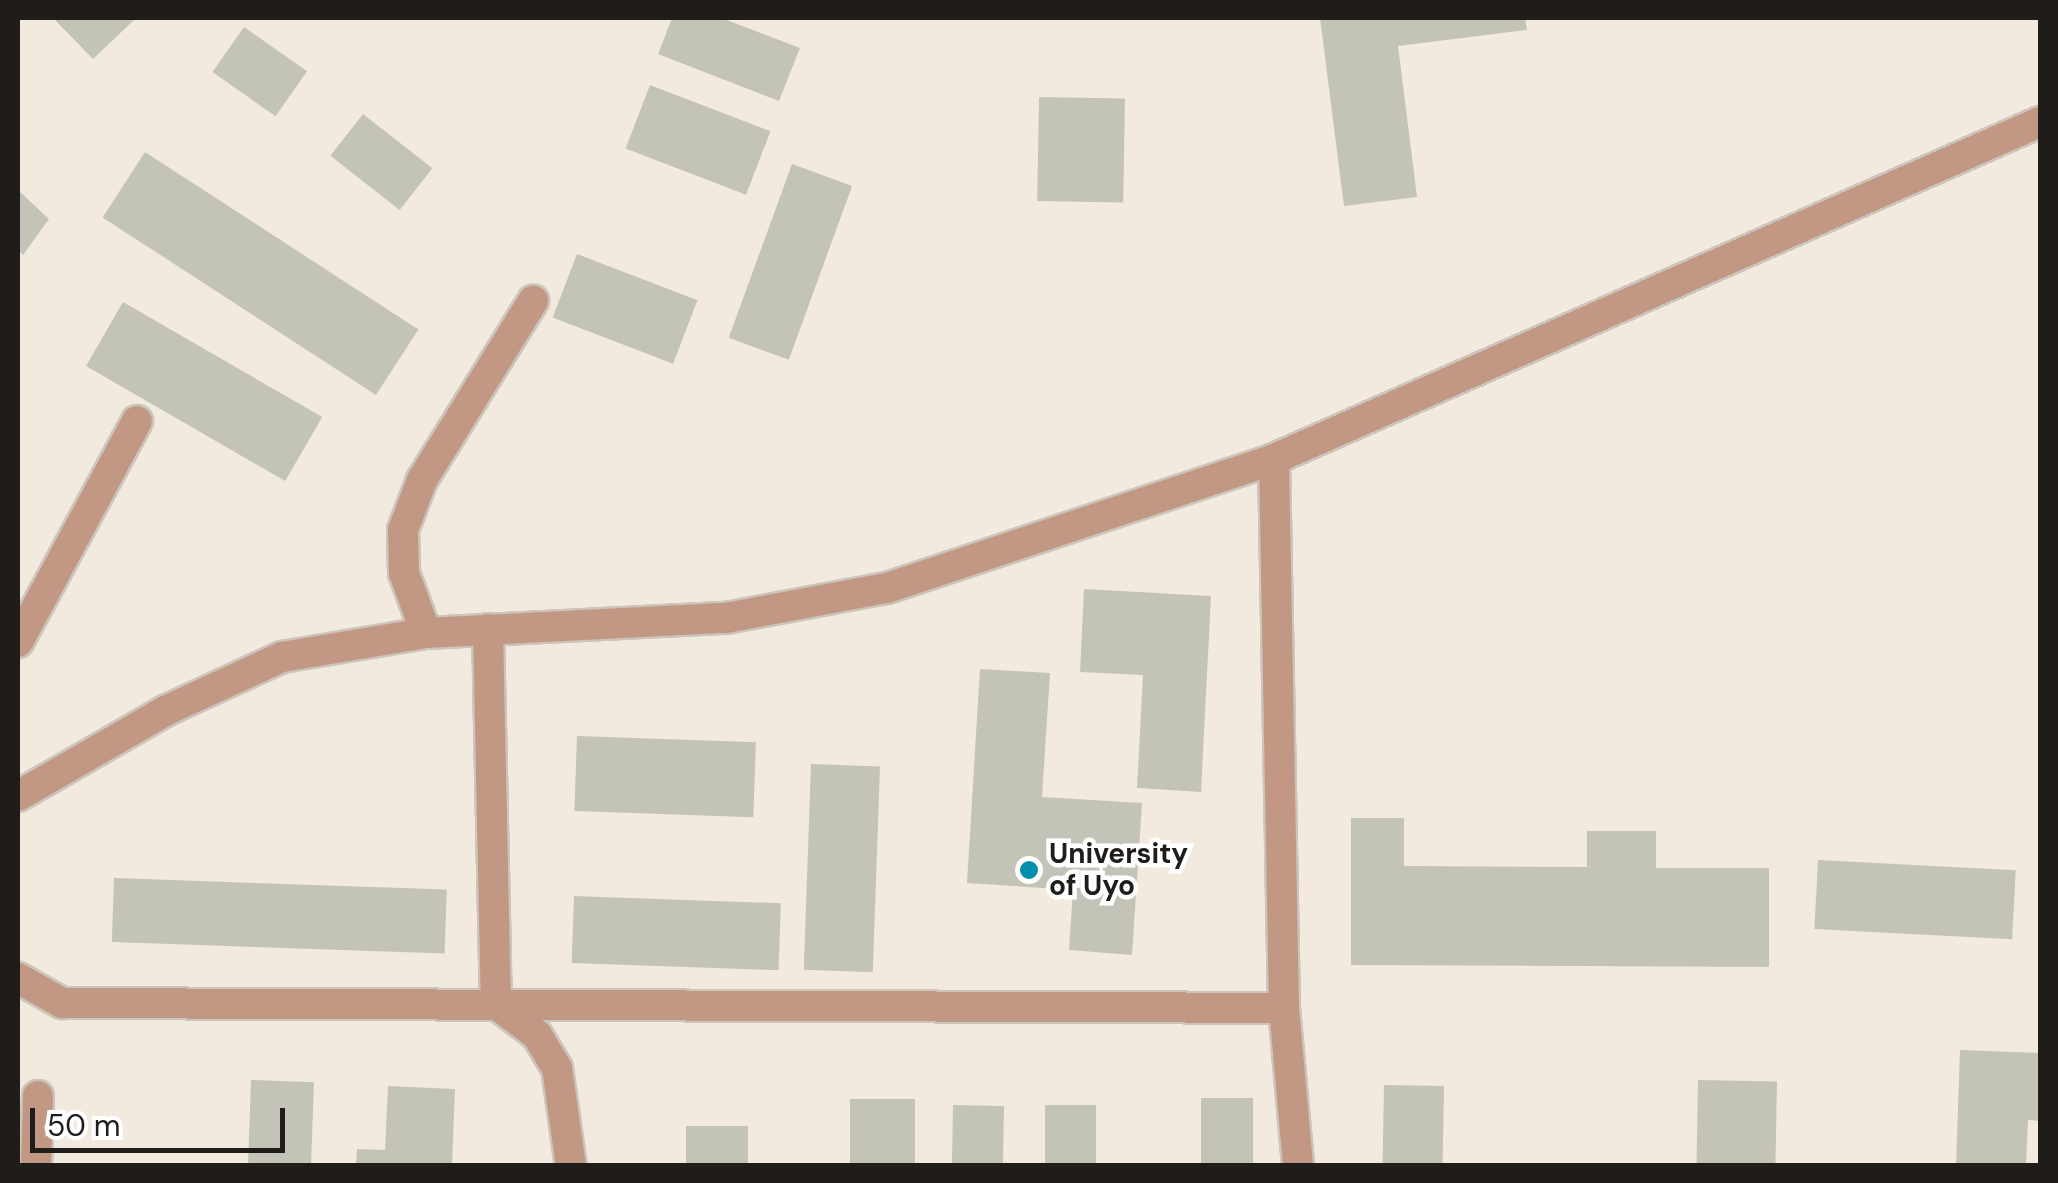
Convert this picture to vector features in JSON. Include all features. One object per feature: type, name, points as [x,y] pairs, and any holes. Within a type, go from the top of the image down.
[{"type":"street","points":[[18,796],[164,711],[282,657],[426,633],[726,618],[887,588],[1274,460],[2040,122]]},
{"type":"street","points":[[426,633],[404,573],[403,530],[422,480],[533,301]]},
{"type":"street","points":[[18,642],[137,420]]},
{"type":"street","points":[[1274,460],[1284,1008],[1298,1166]]},
{"type":"street","points":[[488,629],[496,1004]]},
{"type":"street","points":[[18,978],[62,1002],[1284,1008]]},
{"type":"street","points":[[496,1004],[538,1035],[557,1068],[571,1166]]},
{"type":"street","points":[[36,1166],[38,1096]]},
{"type":"building","points":[[53,18],[136,18],[93,59]]},
{"type":"building","points":[[672,18],[721,18],[800,48],[779,101],[658,54]]},
{"type":"building","points":[[1320,18],[1525,18],[1527,30],[1398,46],[1417,197],[1344,206]]},
{"type":"building","points":[[244,27],[307,71],[276,116],[212,72]]},
{"type":"building","points":[[650,85],[770,131],[746,195],[626,148]]},
{"type":"building","points":[[1039,97],[1125,99],[1123,202],[1037,201]]},
{"type":"building","points":[[363,114],[432,168],[400,210],[330,156]]},
{"type":"building","points":[[145,152],[418,330],[376,395],[103,217]]},
{"type":"building","points":[[792,164],[852,186],[789,360],[729,338]]},
{"type":"building","points":[[18,190],[49,219],[23,255],[18,250]]},
{"type":"building","points":[[577,254],[697,300],[673,364],[553,317]]},
{"type":"building","points":[[123,302],[322,417],[285,481],[86,366]]},
{"type":"building","points":[[1084,589],[1211,596],[1201,792],[1137,788],[1143,675],[1080,672]]},
{"type":"building","points":[[980,669],[1050,673],[1042,797],[1142,803],[1132,955],[1069,950],[1073,890],[967,883]]},
{"type":"building","points":[[577,736],[756,742],[753,817],[574,811]]},
{"type":"building","points":[[811,764],[880,766],[873,972],[804,970]]},
{"type":"building","points":[[1351,818],[1404,818],[1404,866],[1587,867],[1587,831],[1656,831],[1656,868],[1769,868],[1769,967],[1351,965]]},
{"type":"building","points":[[1818,860],[2016,870],[2012,939],[1814,929]]},
{"type":"building","points":[[114,878],[447,890],[445,954],[112,942]]},
{"type":"building","points":[[574,896],[781,903],[779,970],[572,963]]},
{"type":"building","points":[[1960,1050],[2040,1053],[2040,1121],[2028,1120],[2026,1166],[1956,1166]]},
{"type":"building","points":[[251,1080],[314,1082],[311,1166],[248,1166]]},
{"type":"building","points":[[1698,1080],[1777,1081],[1776,1166],[1696,1166]]},
{"type":"building","points":[[1384,1085],[1444,1086],[1443,1166],[1383,1166]]},
{"type":"building","points":[[388,1086],[455,1089],[452,1166],[356,1166],[357,1149],[385,1150]]},
{"type":"building","points":[[1201,1098],[1253,1098],[1253,1166],[1201,1166]]},
{"type":"building","points":[[850,1099],[915,1099],[915,1166],[850,1166]]},
{"type":"building","points":[[953,1105],[1004,1106],[1003,1166],[952,1166]]},
{"type":"building","points":[[1045,1105],[1096,1105],[1096,1166],[1045,1166]]},
{"type":"building","points":[[686,1126],[748,1126],[748,1166],[686,1166]]},
{"type":"place","name":"University of Uyo","points":[[1029,870]]}]
